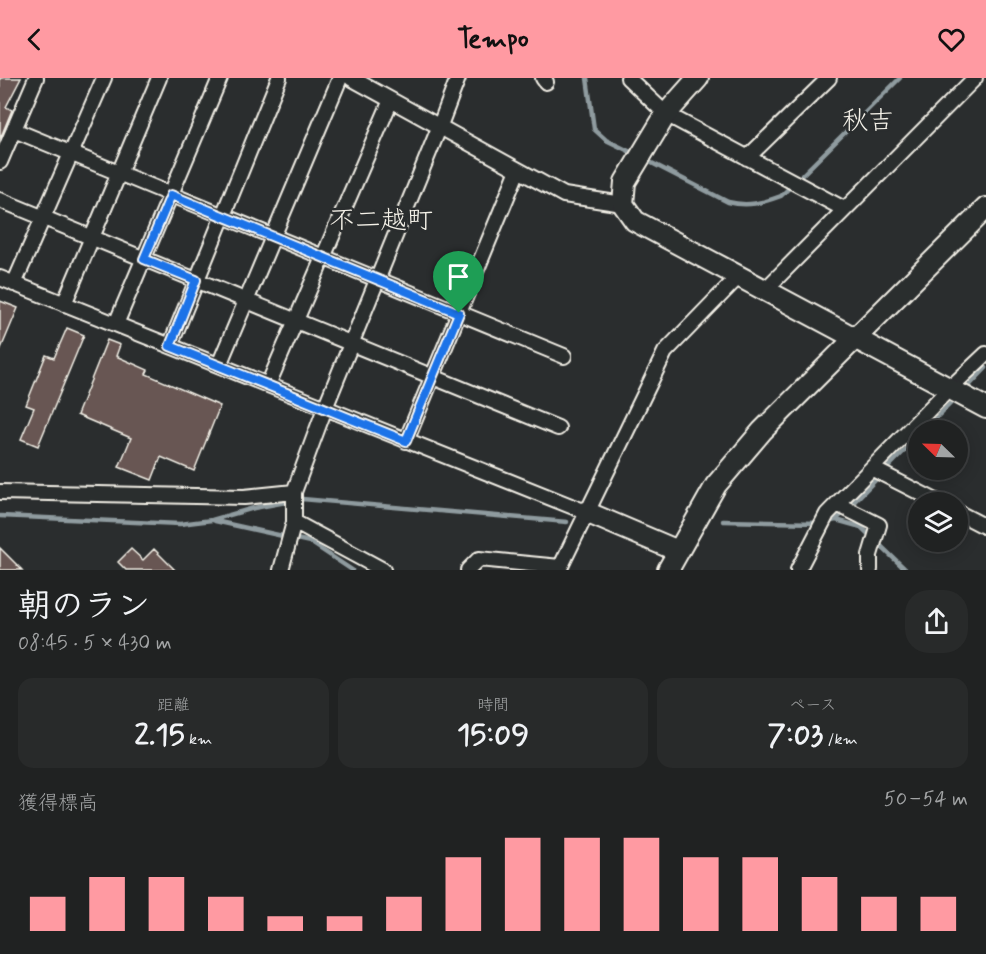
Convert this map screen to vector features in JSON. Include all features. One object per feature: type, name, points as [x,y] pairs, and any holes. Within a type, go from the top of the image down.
[{"type":"street","points":[[0,162],[36,78]]},
{"type":"street","points":[[14,284],[104,78]]},
{"type":"street","points":[[64,304],[159,78]]},
{"type":"street","points":[[116,324],[220,78]]},
{"type":"street","points":[[170,346],[279,78]]},
{"type":"street","points":[[219,365],[340,78]]},
{"type":"street","points":[[351,78],[564,195],[623,204]]},
{"type":"street","points":[[281,570],[294,522],[294,492],[325,408],[440,128],[458,78]]},
{"type":"street","points":[[628,78],[666,114],[844,209]]},
{"type":"street","points":[[698,78],[666,114],[625,182],[623,204],[635,220],[986,408]]},
{"type":"street","points":[[747,158],[829,78]]},
{"type":"street","points":[[764,291],[975,78]]},
{"type":"street","points":[[268,385],[391,100]]},
{"type":"street","points":[[14,130],[564,356]]},
{"type":"street","points":[[406,441],[518,170]]},
{"type":"street","points":[[0,200],[558,428]]},
{"type":"street","points":[[668,570],[716,485],[762,431],[986,208]]},
{"type":"street","points":[[468,570],[479,559],[560,568],[665,352],[740,276]]},
{"type":"street","points":[[0,278],[586,512],[678,551]]},
{"type":"street","points":[[798,570],[827,514],[986,354]]},
{"type":"street","points":[[873,469],[918,492]]},
{"type":"street","points":[[0,492],[244,497],[294,492]]},
{"type":"street","points":[[837,504],[879,525],[870,555],[870,570]]},
{"type":"street","points":[[968,518],[986,527]]},
{"type":"street","points":[[294,522],[383,570]]},
{"type":"building","points":[[0,78],[21,78],[6,107],[12,110],[0,139]]},
{"type":"building","points":[[0,301],[18,308],[0,351]]},
{"type":"building","points":[[67,328],[84,335],[38,446],[21,439],[34,408],[26,405],[46,355],[54,358]]},
{"type":"building","points":[[107,340],[120,345],[116,356],[148,370],[146,374],[220,406],[194,471],[161,457],[152,480],[119,467],[131,438],[77,415]]},
{"type":"building","points":[[0,548],[22,570],[0,570]]},
{"type":"building","points":[[131,549],[143,560],[154,549],[175,570],[126,570],[118,562]]},
{"type":"waterway","points":[[587,78],[594,129],[606,140],[637,155]]},
{"type":"waterway","points":[[644,159],[728,202],[755,204],[768,201],[781,196],[900,78]]},
{"type":"waterway","points":[[965,390],[986,368]]},
{"type":"waterway","points":[[934,420],[956,398]]},
{"type":"waterway","points":[[827,522],[836,520],[908,447]]},
{"type":"waterway","points":[[0,516],[180,524],[212,520],[254,508],[302,499],[567,522]]},
{"type":"waterway","points":[[836,520],[861,527],[906,570]]},
{"type":"waterway","points":[[215,521],[310,542],[352,570]]},
{"type":"waterway","points":[[723,521],[819,523]]},
{"type":"district","name":"秋吉","points":[[868,122]]},
{"type":"district","name":"不二越町","points":[[381,221]]},
{"type":"route","points":[[171,195],[459,313],[406,441],[170,346],[196,280],[144,259],[171,195]]}]
